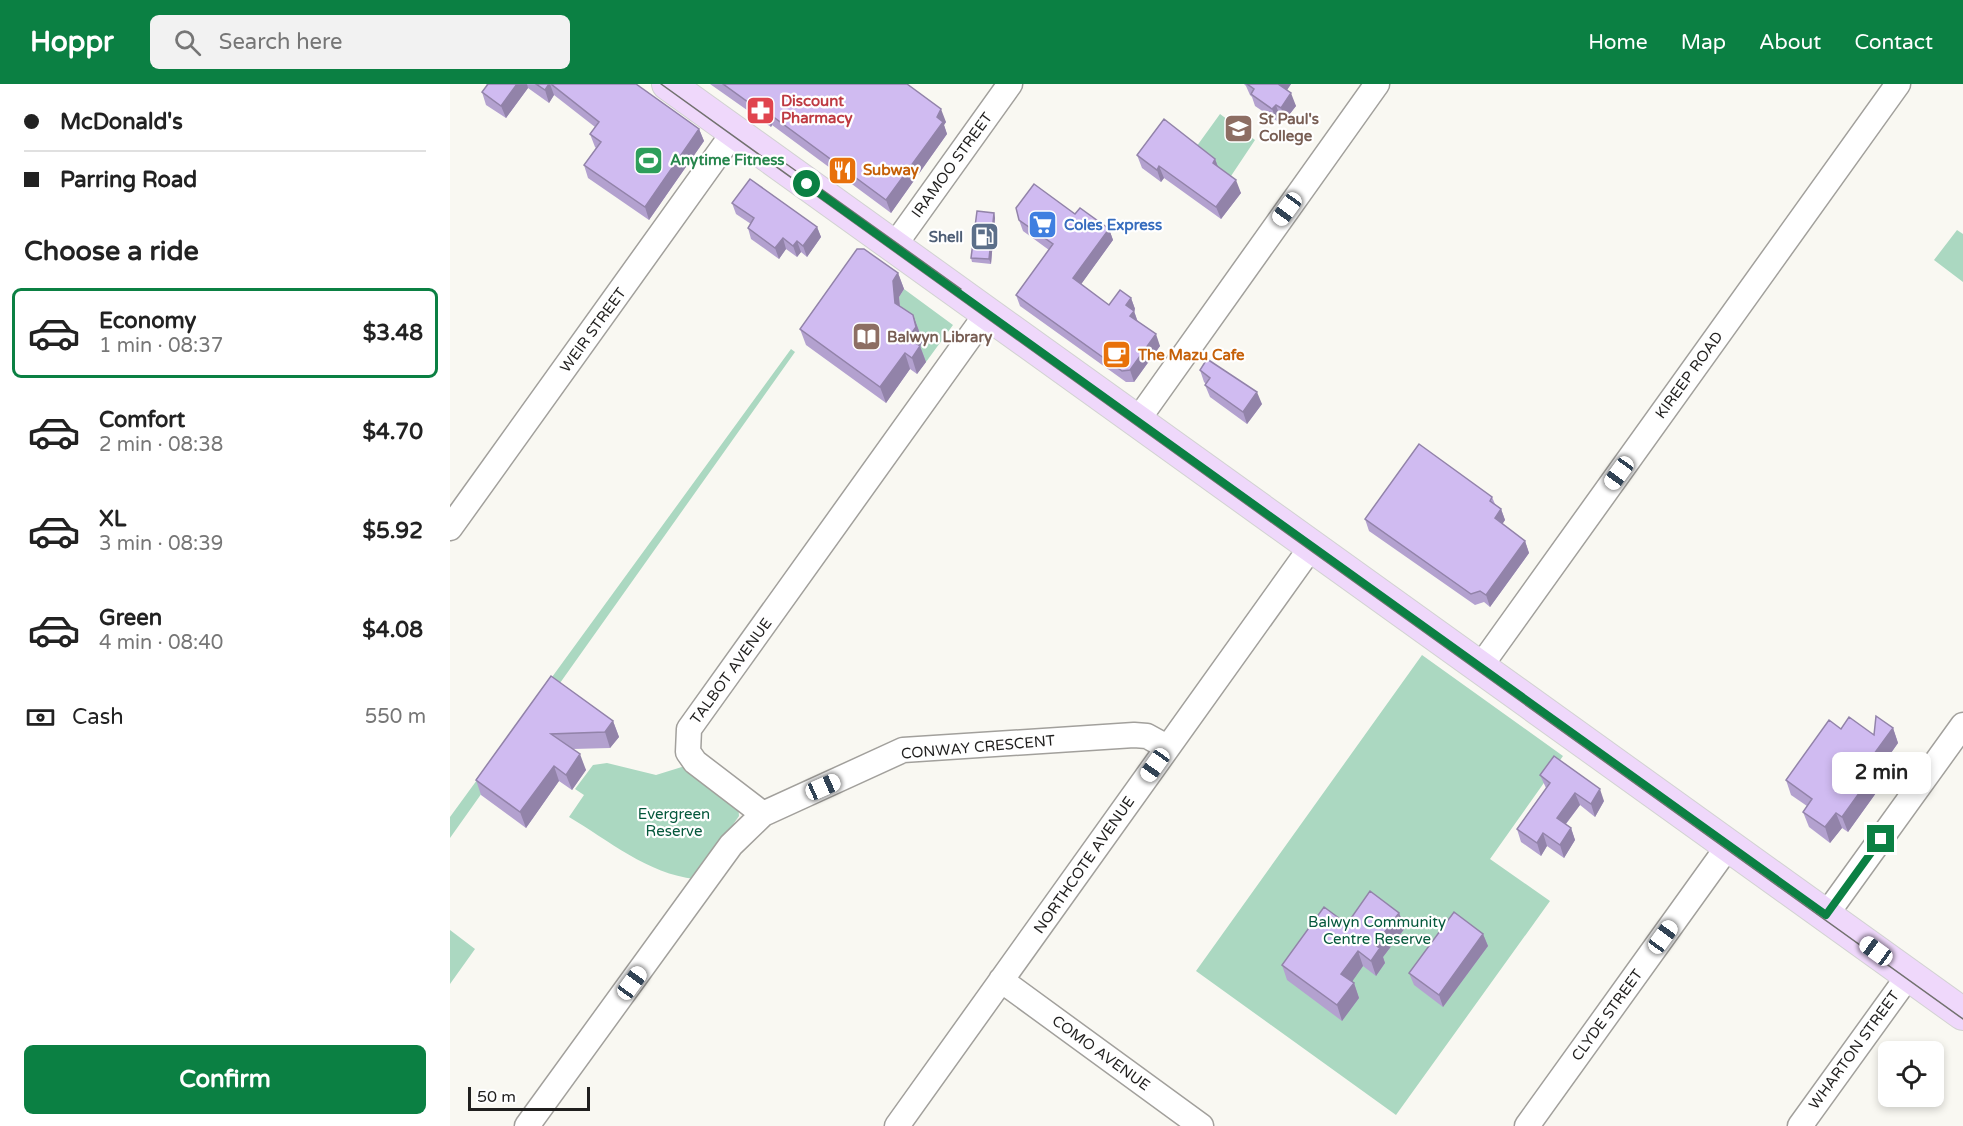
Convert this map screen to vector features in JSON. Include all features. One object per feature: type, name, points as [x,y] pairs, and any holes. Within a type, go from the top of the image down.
[{"type":"main road","points":[[668,84],[1963,1014]]},
{"type":"street","name":"IRAMOO STREET","points":[[894,246],[1010,84]]},
{"type":"street","points":[[1137,421],[1377,84]]},
{"type":"street","name":"KIREEP ROAD","points":[[1480,667],[1898,84]]},
{"type":"street","name":"WEIR STREET","points":[[450,528],[734,132]]},
{"type":"street","name":"TALBOT AVENUE","points":[[763,814],[695,762],[688,752],[689,729],[987,313]]},
{"type":"street","name":"NORTHCOTE AVENUE","points":[[897,1126],[1312,546]]},
{"type":"street","points":[[1826,915],[1963,725]]},
{"type":"street","name":"CONWAY CRESCENT","points":[[763,814],[903,750],[1134,735],[1147,736],[1167,747]]},
{"type":"street","points":[[527,1126],[732,845],[763,814]]},
{"type":"street","name":"CLYDE STREET","points":[[1527,1126],[1729,845]]},
{"type":"street","name":"WHARTON STREET","points":[[1800,1126],[1909,975]]},
{"type":"street","name":"COMO AVENUE","points":[[1001,980],[1202,1126]]},
{"type":"green space","points":[[1220,114],[1255,140],[1231,176],[1194,150]]},
{"type":"green space","points":[[1957,230],[1963,234],[1963,282],[1934,260]]},
{"type":"green space","points":[[904,289],[953,325],[926,362],[914,354],[922,343],[919,331],[901,319],[899,297]]},
{"type":"green space","points":[[791,349],[795,352],[450,838],[450,817]]},
{"type":"green space","name":"Balwyn Community Centre Reserve","points":[[1422,655],[1563,756],[1490,859],[1550,901],[1396,1115],[1196,971]]},
{"type":"green space","name":"Evergreen Reserve","points":[[607,763],[656,775],[685,766],[738,804],[739,816],[695,879],[678,876],[645,863],[569,817],[584,795],[575,789],[593,765]]},
{"type":"green space","points":[[450,930],[475,949],[450,984]]},
{"type":"building","points":[[488,84],[517,84],[501,106],[482,92]]},
{"type":"building","points":[[536,84],[549,84],[545,90]]},
{"type":"building","points":[[551,84],[636,84],[699,129],[645,207],[584,165],[601,142],[590,134],[599,122]]},
{"type":"building","points":[[723,84],[907,84],[941,109],[937,117],[943,122],[886,200],[768,113],[766,115]]},
{"type":"building","points":[[1247,84],[1278,84],[1291,93],[1281,108],[1276,105],[1272,109],[1251,94],[1254,89]]},
{"type":"building","points":[[1164,119],[1215,159],[1213,163],[1236,180],[1216,207],[1159,166],[1157,170],[1137,155]]},
{"type":"building","points":[[750,179],[817,227],[803,246],[797,241],[793,246],[783,238],[775,248],[748,228],[754,218],[732,203]]},
{"type":"building","points":[[1034,184],[1075,214],[1080,208],[1109,229],[1073,278],[1109,305],[1120,290],[1131,298],[1126,305],[1134,311],[1130,316],[1156,334],[1130,370],[1122,371],[1016,295],[1053,244],[1019,220],[1016,208]]},
{"type":"building","points":[[977,211],[994,213],[989,259],[971,258]]},
{"type":"building","name":"Balwyn Library","points":[[857,249],[864,249],[898,273],[893,281],[895,303],[913,315],[916,327],[908,338],[920,346],[912,358],[905,353],[880,387],[800,329]]},
{"type":"building","points":[[1207,359],[1257,392],[1243,412],[1205,385],[1210,378],[1200,370]]},
{"type":"building","points":[[1419,444],[1492,497],[1490,501],[1501,509],[1495,518],[1525,541],[1486,595],[1480,591],[1471,594],[1365,519]]},
{"type":"building","points":[[551,676],[613,721],[605,732],[551,734],[580,754],[566,775],[554,766],[520,812],[476,780]]},
{"type":"building","points":[[1876,716],[1893,728],[1871,758],[1880,764],[1842,817],[1836,813],[1825,827],[1803,812],[1812,799],[1786,780],[1829,720],[1841,729],[1849,717],[1874,735]]},
{"type":"building","points":[[1554,756],[1600,789],[1591,804],[1575,793],[1557,818],[1571,828],[1560,845],[1543,833],[1537,843],[1517,829],[1550,783],[1540,775]]},
{"type":"building","points":[[1370,891],[1399,913],[1375,945],[1380,948],[1371,961],[1358,951],[1341,974],[1354,983],[1337,1005],[1282,965],[1324,907],[1347,924]]},
{"type":"building","points":[[1454,912],[1483,934],[1439,995],[1409,973]]},
{"type":"tram line","points":[[661,84],[1963,1019]]},
{"type":"tram line","points":[[785,163],[961,289]]},
{"type":"place","name":"Discount Pharmacy","points":[[760,110]]},
{"type":"place","name":"St Paul's College","points":[[1238,128]]},
{"type":"place","name":"Anytime Fitness","points":[[649,160]]},
{"type":"place","name":"Subway","points":[[842,170]]},
{"type":"place","name":"Coles Express","points":[[1043,225]]},
{"type":"place","name":"Shell","points":[[984,237]]},
{"type":"place","name":"Balwyn Library","points":[[866,337]]},
{"type":"place","name":"The Mazu Cafe","points":[[1117,355]]},
{"type":"route","points":[[807,184],[1826,915],[1881,839]]}]
